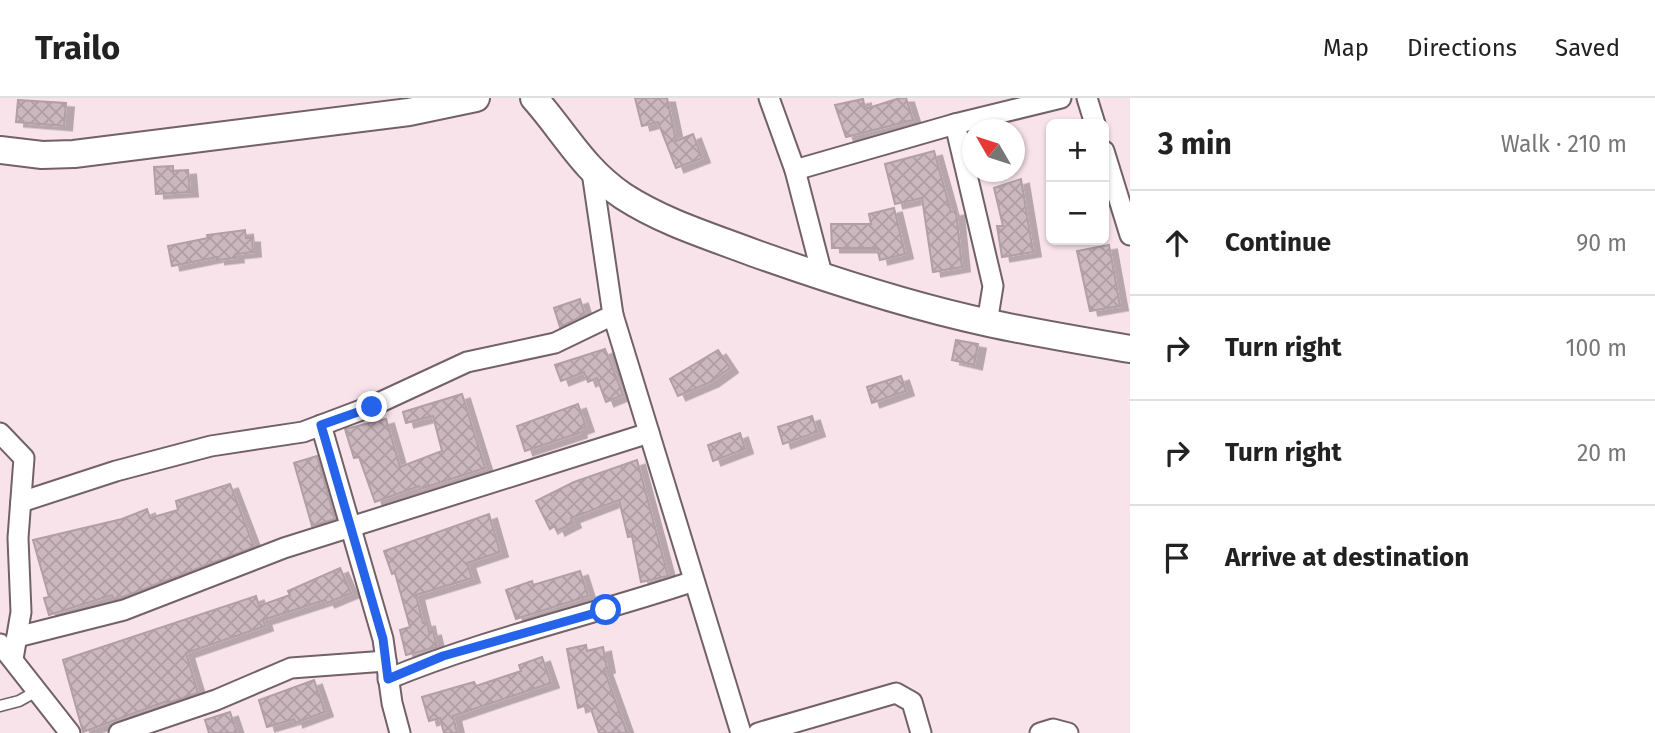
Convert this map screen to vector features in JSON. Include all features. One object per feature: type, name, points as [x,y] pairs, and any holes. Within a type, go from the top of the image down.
[{"type":"street","points":[[0,150],[42,155],[74,154],[409,112],[476,98]]},
{"type":"street","points":[[534,98],[562,130],[575,155],[592,172],[622,195],[668,222],[823,278],[986,323],[1130,349]]},
{"type":"street","points":[[769,98],[795,170],[823,278]]},
{"type":"street","points":[[795,170],[955,124],[1061,98]]},
{"type":"street","points":[[1087,98],[1093,119]]},
{"type":"street","points":[[955,124],[992,286],[986,323]]},
{"type":"street","points":[[1109,167],[1130,234]]},
{"type":"street","points":[[592,172],[613,315],[741,733]]},
{"type":"street","points":[[21,502],[116,471],[211,446],[303,432],[372,407],[467,362],[555,343],[613,315]]},
{"type":"street","points":[[321,425],[383,639],[398,728],[379,733]]},
{"type":"street","points":[[0,433],[24,458],[18,538],[21,612],[8,640],[13,660],[70,733]]},
{"type":"street","points":[[8,640],[124,610],[284,548],[649,433]]},
{"type":"street","points":[[119,733],[216,700],[290,668],[387,670],[606,610],[694,581]]},
{"type":"street","points":[[758,733],[896,693],[912,702],[921,733]]},
{"type":"street","points":[[1040,733],[1053,729],[1069,733]]},
{"type":"lane","points":[[0,706],[19,701],[37,691]]},
{"type":"building","points":[[635,98],[667,98],[676,141],[693,134],[702,158],[676,168],[658,122],[642,126]]},
{"type":"building","points":[[906,98],[913,120],[846,137],[835,105],[863,99],[865,109]]},
{"type":"building","points":[[18,100],[66,103],[64,126],[16,122]]},
{"type":"building","points":[[934,151],[951,212],[956,211],[962,267],[933,272],[922,198],[895,204],[885,164]]},
{"type":"building","points":[[173,166],[173,171],[188,170],[190,192],[156,194],[154,167]]},
{"type":"building","points":[[1021,182],[1033,252],[1002,257],[997,226],[1003,226],[994,188]]},
{"type":"building","points":[[894,208],[905,254],[880,260],[877,248],[832,248],[831,224],[871,224],[869,214]]},
{"type":"building","points":[[245,230],[246,238],[252,238],[253,252],[235,254],[236,258],[217,260],[217,257],[172,266],[168,246],[208,238],[207,235]]},
{"type":"building","points":[[1109,245],[1120,306],[1090,311],[1077,251]]},
{"type":"building","points":[[580,299],[585,315],[560,327],[554,308]]},
{"type":"building","points":[[956,340],[978,344],[974,365],[952,360]]},
{"type":"building","points":[[605,349],[623,395],[606,402],[597,378],[588,382],[584,372],[561,381],[555,365]]},
{"type":"building","points":[[718,350],[730,368],[711,382],[678,396],[670,379]]},
{"type":"building","points":[[901,376],[906,391],[872,403],[867,387]]},
{"type":"building","points":[[462,394],[485,468],[420,489],[419,486],[375,502],[359,457],[354,458],[345,429],[386,419],[400,467],[442,451],[433,416],[406,423],[403,412]]},
{"type":"building","points":[[578,404],[586,427],[578,430],[579,433],[525,451],[517,426]]},
{"type":"building","points":[[812,416],[817,432],[783,444],[778,427]]},
{"type":"building","points":[[740,433],[745,449],[713,461],[708,445]]},
{"type":"building","points":[[317,456],[335,519],[312,526],[294,463]]},
{"type":"building","points":[[637,460],[668,576],[641,582],[632,536],[628,537],[619,500],[571,518],[573,523],[557,531],[555,526],[550,529],[536,501],[574,482]]},
{"type":"building","points":[[230,484],[254,547],[114,600],[112,595],[49,615],[44,598],[49,597],[33,540],[122,519],[147,509],[150,518],[178,510],[176,501]]},
{"type":"building","points":[[489,514],[500,552],[467,563],[472,578],[416,595],[423,623],[427,622],[429,632],[433,631],[437,647],[406,655],[400,630],[410,627],[395,573],[392,574],[384,551]]},
{"type":"building","points":[[340,568],[351,593],[327,603],[325,600],[263,620],[265,626],[186,653],[198,693],[168,703],[167,701],[83,732],[63,660],[256,596],[259,606],[290,595],[288,591]]},
{"type":"building","points":[[580,571],[588,596],[516,619],[506,590],[532,581],[533,585]]},
{"type":"building","points":[[586,645],[587,651],[603,647],[607,668],[604,669],[627,733],[599,733],[591,709],[587,705],[578,708],[567,649]]},
{"type":"building","points":[[542,657],[551,683],[453,716],[457,733],[444,733],[440,718],[429,721],[422,697],[474,682],[476,686],[521,671],[519,665]]},
{"type":"building","points":[[314,680],[325,712],[295,723],[294,719],[267,727],[259,700]]},
{"type":"building","points":[[230,712],[237,733],[209,733],[205,720]]},
{"type":"route","points":[[372,407],[321,425],[383,639],[388,679],[443,656],[606,610]]}]
